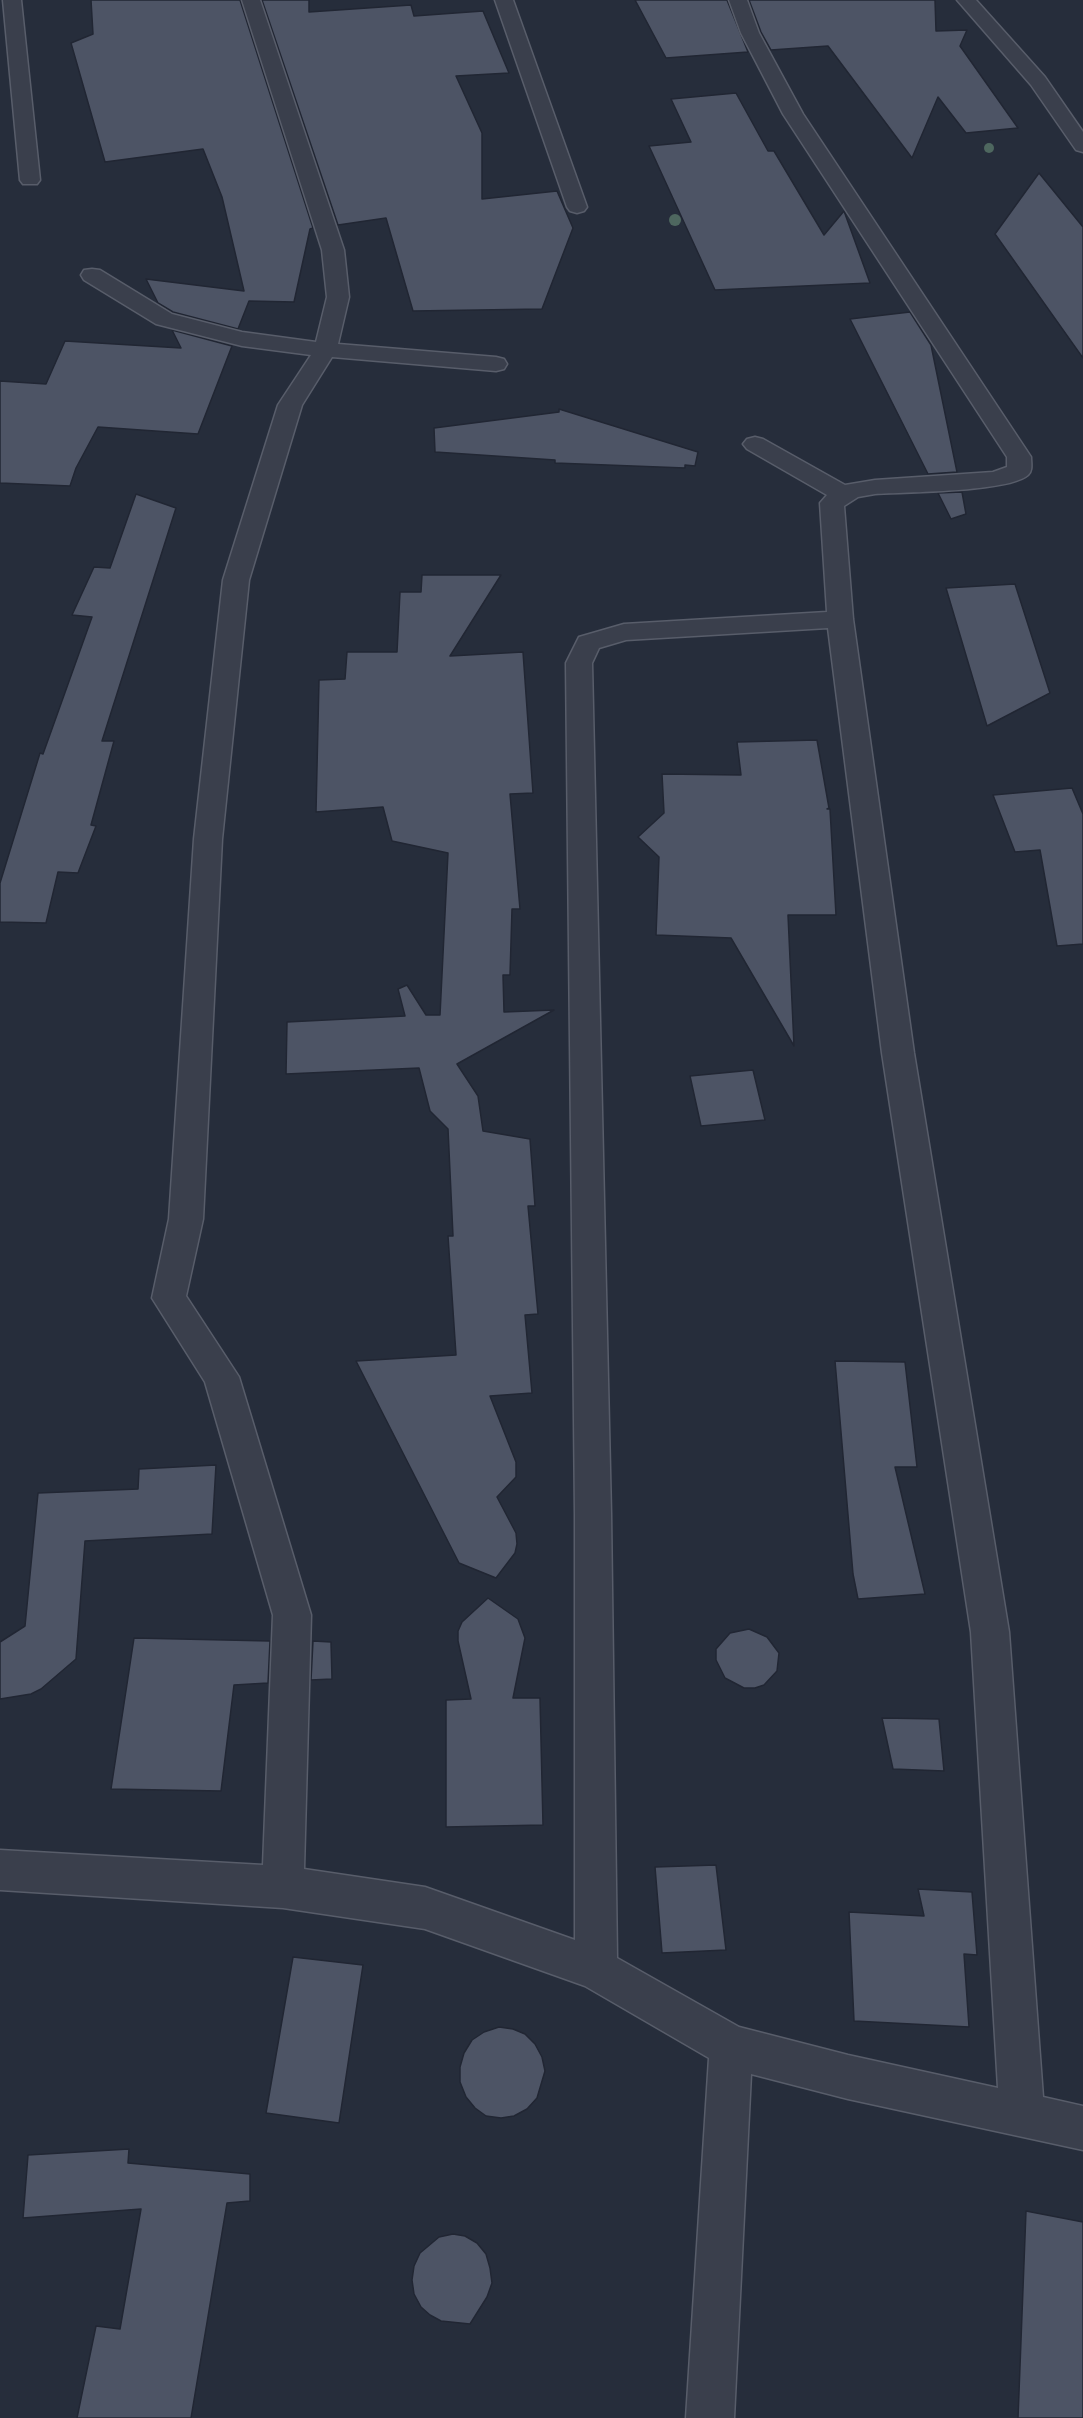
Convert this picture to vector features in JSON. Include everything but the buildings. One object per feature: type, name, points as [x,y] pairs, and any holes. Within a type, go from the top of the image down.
[{"type":"street","points":[[12,0],[30,180]]},
{"type":"street","points":[[251,0],[333,250],[338,297],[325,350],[291,405],[236,580],[208,839],[186,1219],[169,1298],[221,1377],[292,1615],[283,1887]]},
{"type":"street","points":[[504,0],[577,207]]},
{"type":"street","points":[[738,0],[750,33],[793,114],[1019,457],[1019,471],[996,479],[851,490],[832,503],[840,619],[898,1053],[990,1632],[1022,2114]]},
{"type":"street","points":[[966,0],[1038,81],[1083,146]]},
{"type":"street","points":[[92,275],[164,319],[242,339],[325,350],[496,364]]},
{"type":"street","points":[[755,444],[844,495]]},
{"type":"street","points":[[596,1969],[593,1514],[579,663],[588,642],[624,632],[840,619]]},
{"type":"street","points":[[0,1870],[283,1887],[425,1908],[596,1969],[731,2047],[848,2077],[1083,2128]]},
{"type":"street","points":[[710,2418],[731,2047]]}]
